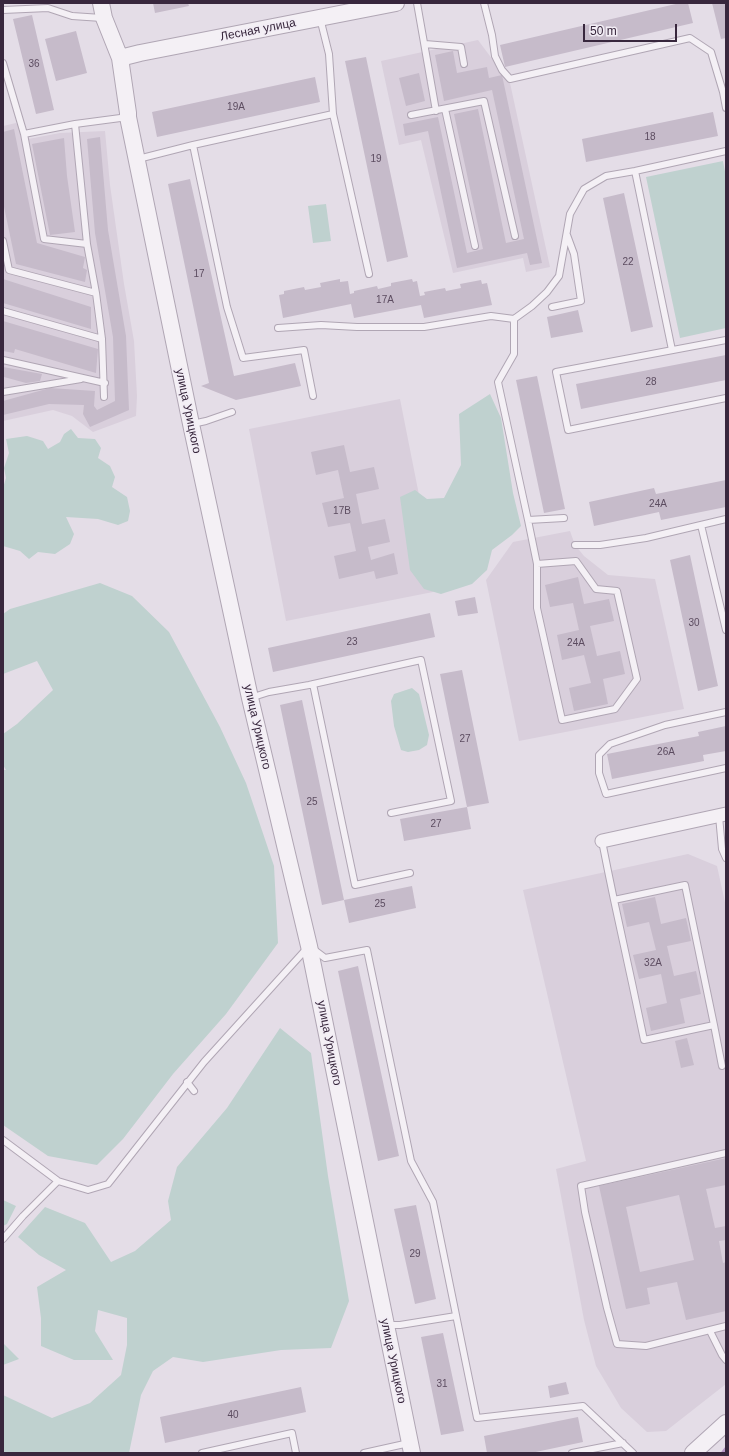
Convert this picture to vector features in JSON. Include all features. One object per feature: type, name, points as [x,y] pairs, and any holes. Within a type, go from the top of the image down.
[{"type":"street","name":"Лесная улица","points":[[120,58],[396,3]]},
{"type":"street","name":"улица Урицкого","points":[[103,11],[120,58],[128,117],[191,424],[250,698],[309,946],[411,1448]]},
{"type":"street","points":[[602,841],[723,815]]},
{"type":"street","points":[[693,1453],[726,1423]]},
{"type":"lane","points":[[417,3],[436,111]]},
{"type":"lane","points":[[484,3],[495,56],[502,70],[510,79],[690,38],[711,52],[725,92],[726,108]]},
{"type":"lane","points":[[3,10],[48,8],[72,16],[103,11]]},
{"type":"lane","points":[[320,18],[329,54],[334,114],[369,274]]},
{"type":"lane","points":[[425,44],[461,47],[464,64]]},
{"type":"lane","points":[[3,63],[24,134],[44,238],[87,244]]},
{"type":"lane","points":[[412,115],[484,101],[515,236]]},
{"type":"lane","points":[[445,109],[475,246]]},
{"type":"lane","points":[[137,159],[334,114]]},
{"type":"lane","points":[[24,134],[75,124],[128,117]]},
{"type":"lane","points":[[75,124],[87,244],[96,293],[102,339],[105,383],[104,397]]},
{"type":"lane","points":[[193,145],[227,307],[243,358],[304,350],[313,396]]},
{"type":"lane","points":[[278,328],[321,324],[357,327],[424,327],[491,316],[514,319],[532,306],[547,292],[559,276],[570,214],[584,189],[606,176],[726,151]]},
{"type":"lane","points":[[635,171],[672,350]]},
{"type":"lane","points":[[552,307],[581,301],[574,254],[567,234]]},
{"type":"lane","points":[[3,241],[9,270],[96,293]]},
{"type":"lane","points":[[3,311],[102,339]]},
{"type":"lane","points":[[514,319],[514,354],[498,382],[537,564],[537,608],[562,720],[615,709],[637,679],[617,591],[596,589],[576,561],[537,564]]},
{"type":"lane","points":[[726,340],[556,372],[568,430],[726,398]]},
{"type":"lane","points":[[3,360],[105,383]]},
{"type":"lane","points":[[3,392],[84,378]]},
{"type":"lane","points":[[191,424],[206,421],[232,412]]},
{"type":"lane","points":[[528,520],[564,518]]},
{"type":"lane","points":[[575,544],[600,545],[623,542],[726,520]]},
{"type":"lane","points":[[701,525],[726,630]]},
{"type":"lane","points":[[250,698],[269,692],[313,684],[421,660],[451,801],[391,813]]},
{"type":"lane","points":[[313,684],[356,885],[410,873]]},
{"type":"lane","points":[[726,712],[665,725],[610,744],[599,755],[599,773],[606,794],[726,768]]},
{"type":"lane","points":[[723,815],[722,849],[726,858]]},
{"type":"lane","points":[[602,841],[644,1040],[714,1025]]},
{"type":"lane","points":[[614,900],[685,885],[722,1066]]},
{"type":"lane","points":[[3,1140],[58,1181],[88,1190],[108,1184],[204,1062],[309,946],[325,958],[367,950],[411,1161],[433,1202],[477,1418],[583,1406],[633,1453]]},
{"type":"lane","points":[[188,1082],[194,1090]]},
{"type":"lane","points":[[726,1153],[581,1186],[585,1212],[607,1308],[617,1344],[646,1346],[726,1326]]},
{"type":"lane","points":[[3,1239],[23,1216],[58,1181]]},
{"type":"lane","points":[[386,1325],[400,1325],[456,1316]]},
{"type":"lane","points":[[710,1331],[722,1356],[726,1360]]},
{"type":"lane","points":[[202,1453],[292,1434],[296,1453]]},
{"type":"lane","points":[[572,1453],[623,1443]]},
{"type":"lane","points":[[364,1453],[411,1448]]},
{"type":"shaded area","points":[[478,40],[510,83],[550,267],[526,272],[523,258],[453,273],[421,140],[399,145],[381,61]]},
{"type":"shaded area","points":[[16,123],[28,139],[60,133],[105,131],[110,185],[124,284],[134,341],[137,396],[136,416],[93,432],[72,416],[53,410],[3,421],[3,126]]},
{"type":"shaded area","points":[[723,161],[726,177],[726,328],[680,338],[646,177]]},
{"type":"shaded area","points":[[326,204],[331,241],[313,243],[308,206]]},
{"type":"shaded area","points":[[490,394],[501,418],[513,493],[521,526],[492,550],[487,570],[472,584],[441,594],[424,589],[410,570],[400,497],[415,490],[427,499],[444,498],[461,465],[459,414]]},
{"type":"shaded area","points":[[400,399],[438,591],[286,621],[249,429]]},
{"type":"shaded area","points":[[71,429],[78,438],[95,439],[101,448],[98,458],[110,466],[115,477],[112,487],[127,497],[130,511],[128,521],[118,525],[98,519],[66,517],[74,534],[70,544],[55,554],[38,552],[29,559],[20,551],[3,546],[3,488],[6,478],[4,468],[9,453],[6,439],[27,436],[43,441],[48,449],[60,442],[64,434]]},
{"type":"shaded area","points":[[570,531],[575,545],[584,556],[608,575],[655,579],[684,709],[519,741],[486,580],[513,542]]},
{"type":"shaded area","points":[[100,583],[132,596],[169,632],[220,727],[246,783],[274,866],[278,943],[226,1014],[173,1074],[123,1139],[97,1165],[48,1156],[3,1125],[3,770],[6,770],[3,765],[3,734],[17,724],[53,690],[37,661],[3,674],[3,614],[10,609]]},
{"type":"shaded area","points":[[412,688],[419,694],[429,735],[427,745],[419,750],[408,752],[401,750],[394,726],[391,701],[394,694]]},
{"type":"shaded area","points":[[688,854],[717,866],[726,907],[726,1384],[666,1431],[647,1432],[621,1408],[596,1366],[584,1320],[556,1169],[586,1161],[523,890]]},
{"type":"shaded area","points":[[280,1028],[311,1053],[328,1176],[349,1301],[331,1348],[281,1350],[203,1362],[173,1357],[153,1371],[141,1395],[129,1453],[3,1453],[3,1395],[52,1418],[90,1403],[121,1375],[127,1345],[127,1318],[98,1310],[95,1331],[113,1360],[74,1360],[41,1346],[41,1318],[37,1287],[66,1270],[39,1255],[18,1237],[45,1207],[85,1223],[111,1262],[135,1251],[171,1220],[168,1201],[177,1167],[227,1108]]},
{"type":"shaded area","points":[[3,1200],[16,1206],[7,1224],[3,1226]]},
{"type":"shaded area","points":[[3,1343],[19,1359],[3,1365]]},
{"type":"building","points":[[153,3],[188,3],[189,6],[155,13]]},
{"type":"building","points":[[680,3],[688,3],[693,23],[505,67],[500,45]]},
{"type":"building","points":[[712,3],[726,3],[726,38],[721,39]]},
{"type":"building","points":[[32,15],[54,110],[36,114],[13,19]]},
{"type":"building","points":[[76,31],[87,73],[56,81],[45,39]]},
{"type":"building","points":[[453,51],[457,73],[487,67],[489,78],[502,75],[542,263],[530,265],[527,253],[457,268],[428,131],[405,136],[403,124],[438,117],[467,253],[483,249],[454,114],[478,109],[506,243],[524,239],[492,90],[444,101],[435,55]]},
{"type":"building","points":[[366,57],[408,257],[387,262],[345,61]]},
{"type":"building","points":[[419,73],[425,101],[406,106],[399,78]]},
{"type":"building","points":[[315,77],[320,102],[157,137],[152,112]]},
{"type":"building","points":[[713,112],[718,136],[586,162],[582,139]]},
{"type":"building","points":[[14,129],[37,243],[85,257],[83,268],[87,270],[85,282],[16,264],[3,202],[3,132]]},
{"type":"building","points":[[100,137],[108,230],[126,336],[129,410],[90,427],[83,414],[84,405],[49,404],[3,415],[3,401],[50,388],[95,391],[94,406],[97,410],[115,401],[113,337],[95,233],[87,139]]},
{"type":"building","points":[[64,138],[67,176],[75,232],[50,235],[32,144]]},
{"type":"building","points":[[190,179],[234,376],[295,363],[301,386],[236,400],[201,386],[209,383],[168,184]]},
{"type":"building","points":[[624,193],[653,327],[631,332],[603,198]]},
{"type":"building","points":[[3,279],[91,307],[91,329],[3,303]]},
{"type":"building","points":[[340,279],[340,282],[348,281],[350,294],[354,293],[354,291],[377,286],[378,289],[391,286],[391,283],[412,279],[413,282],[417,281],[420,296],[425,295],[424,292],[445,288],[446,291],[461,288],[460,284],[481,280],[482,284],[487,283],[492,305],[424,318],[421,305],[354,318],[351,304],[283,318],[279,295],[284,294],[284,291],[304,287],[305,290],[321,287],[320,283]]},
{"type":"building","points":[[578,310],[583,332],[551,338],[547,317]]},
{"type":"building","points":[[3,321],[98,349],[96,373],[15,349],[14,353],[3,351]]},
{"type":"building","points":[[726,355],[726,380],[581,409],[576,384]]},
{"type":"building","points":[[3,367],[42,374],[40,381],[26,383],[4,377],[3,381]]},
{"type":"building","points":[[537,376],[565,509],[544,513],[516,380]]},
{"type":"building","points":[[344,445],[350,472],[374,467],[379,489],[356,494],[362,524],[385,519],[390,542],[368,547],[371,560],[394,553],[398,574],[376,579],[374,571],[339,579],[334,556],[356,551],[350,523],[328,527],[322,503],[344,498],[338,470],[316,475],[311,452]]},
{"type":"building","points":[[726,480],[726,507],[661,520],[659,512],[594,526],[589,502],[654,488],[656,494]]},
{"type":"building","points":[[690,555],[718,686],[698,691],[670,560]]},
{"type":"building","points":[[578,577],[584,604],[609,599],[614,621],[590,626],[597,656],[620,651],[625,674],[603,679],[608,704],[574,711],[569,688],[591,683],[584,655],[562,660],[557,635],[579,630],[573,603],[550,607],[545,585]]},
{"type":"building","points":[[475,597],[478,613],[458,616],[455,601]]},
{"type":"building","points":[[430,613],[435,637],[273,672],[268,648]]},
{"type":"building","points":[[462,670],[489,803],[467,807],[440,674]]},
{"type":"building","points":[[302,700],[344,900],[322,905],[280,705]]},
{"type":"building","points":[[726,726],[726,751],[703,755],[704,761],[612,779],[607,754],[699,736],[698,732]]},
{"type":"building","points":[[467,807],[471,829],[404,841],[400,819]]},
{"type":"building","points":[[412,886],[416,908],[349,923],[344,900]]},
{"type":"building","points":[[655,897],[661,924],[686,918],[691,941],[667,946],[674,976],[696,971],[701,994],[680,999],[685,1023],[651,1031],[646,1008],[667,1003],[661,974],[639,979],[633,955],[656,950],[649,922],[627,927],[622,904]]},
{"type":"building","points":[[358,966],[399,1156],[378,1161],[338,971]]},
{"type":"building","points":[[687,1038],[694,1065],[681,1068],[675,1041]]},
{"type":"building","points":[[726,1158],[726,1185],[706,1189],[715,1228],[726,1226],[726,1240],[719,1241],[723,1263],[726,1262],[726,1311],[686,1320],[677,1282],[647,1288],[650,1304],[626,1309],[599,1186]],"holes":[[[679,1195],[694,1260],[640,1272],[626,1207]]]},
{"type":"building","points":[[416,1205],[436,1299],[415,1304],[394,1209]]},
{"type":"building","points":[[443,1333],[464,1431],[441,1435],[421,1337]]},
{"type":"building","points":[[566,1382],[569,1394],[550,1398],[548,1386]]},
{"type":"building","points":[[301,1387],[306,1412],[165,1443],[160,1417]]},
{"type":"building","points":[[578,1417],[583,1442],[531,1453],[487,1453],[484,1436]]},
{"type":"waterway","points":[[723,1453],[726,1449]]}]
